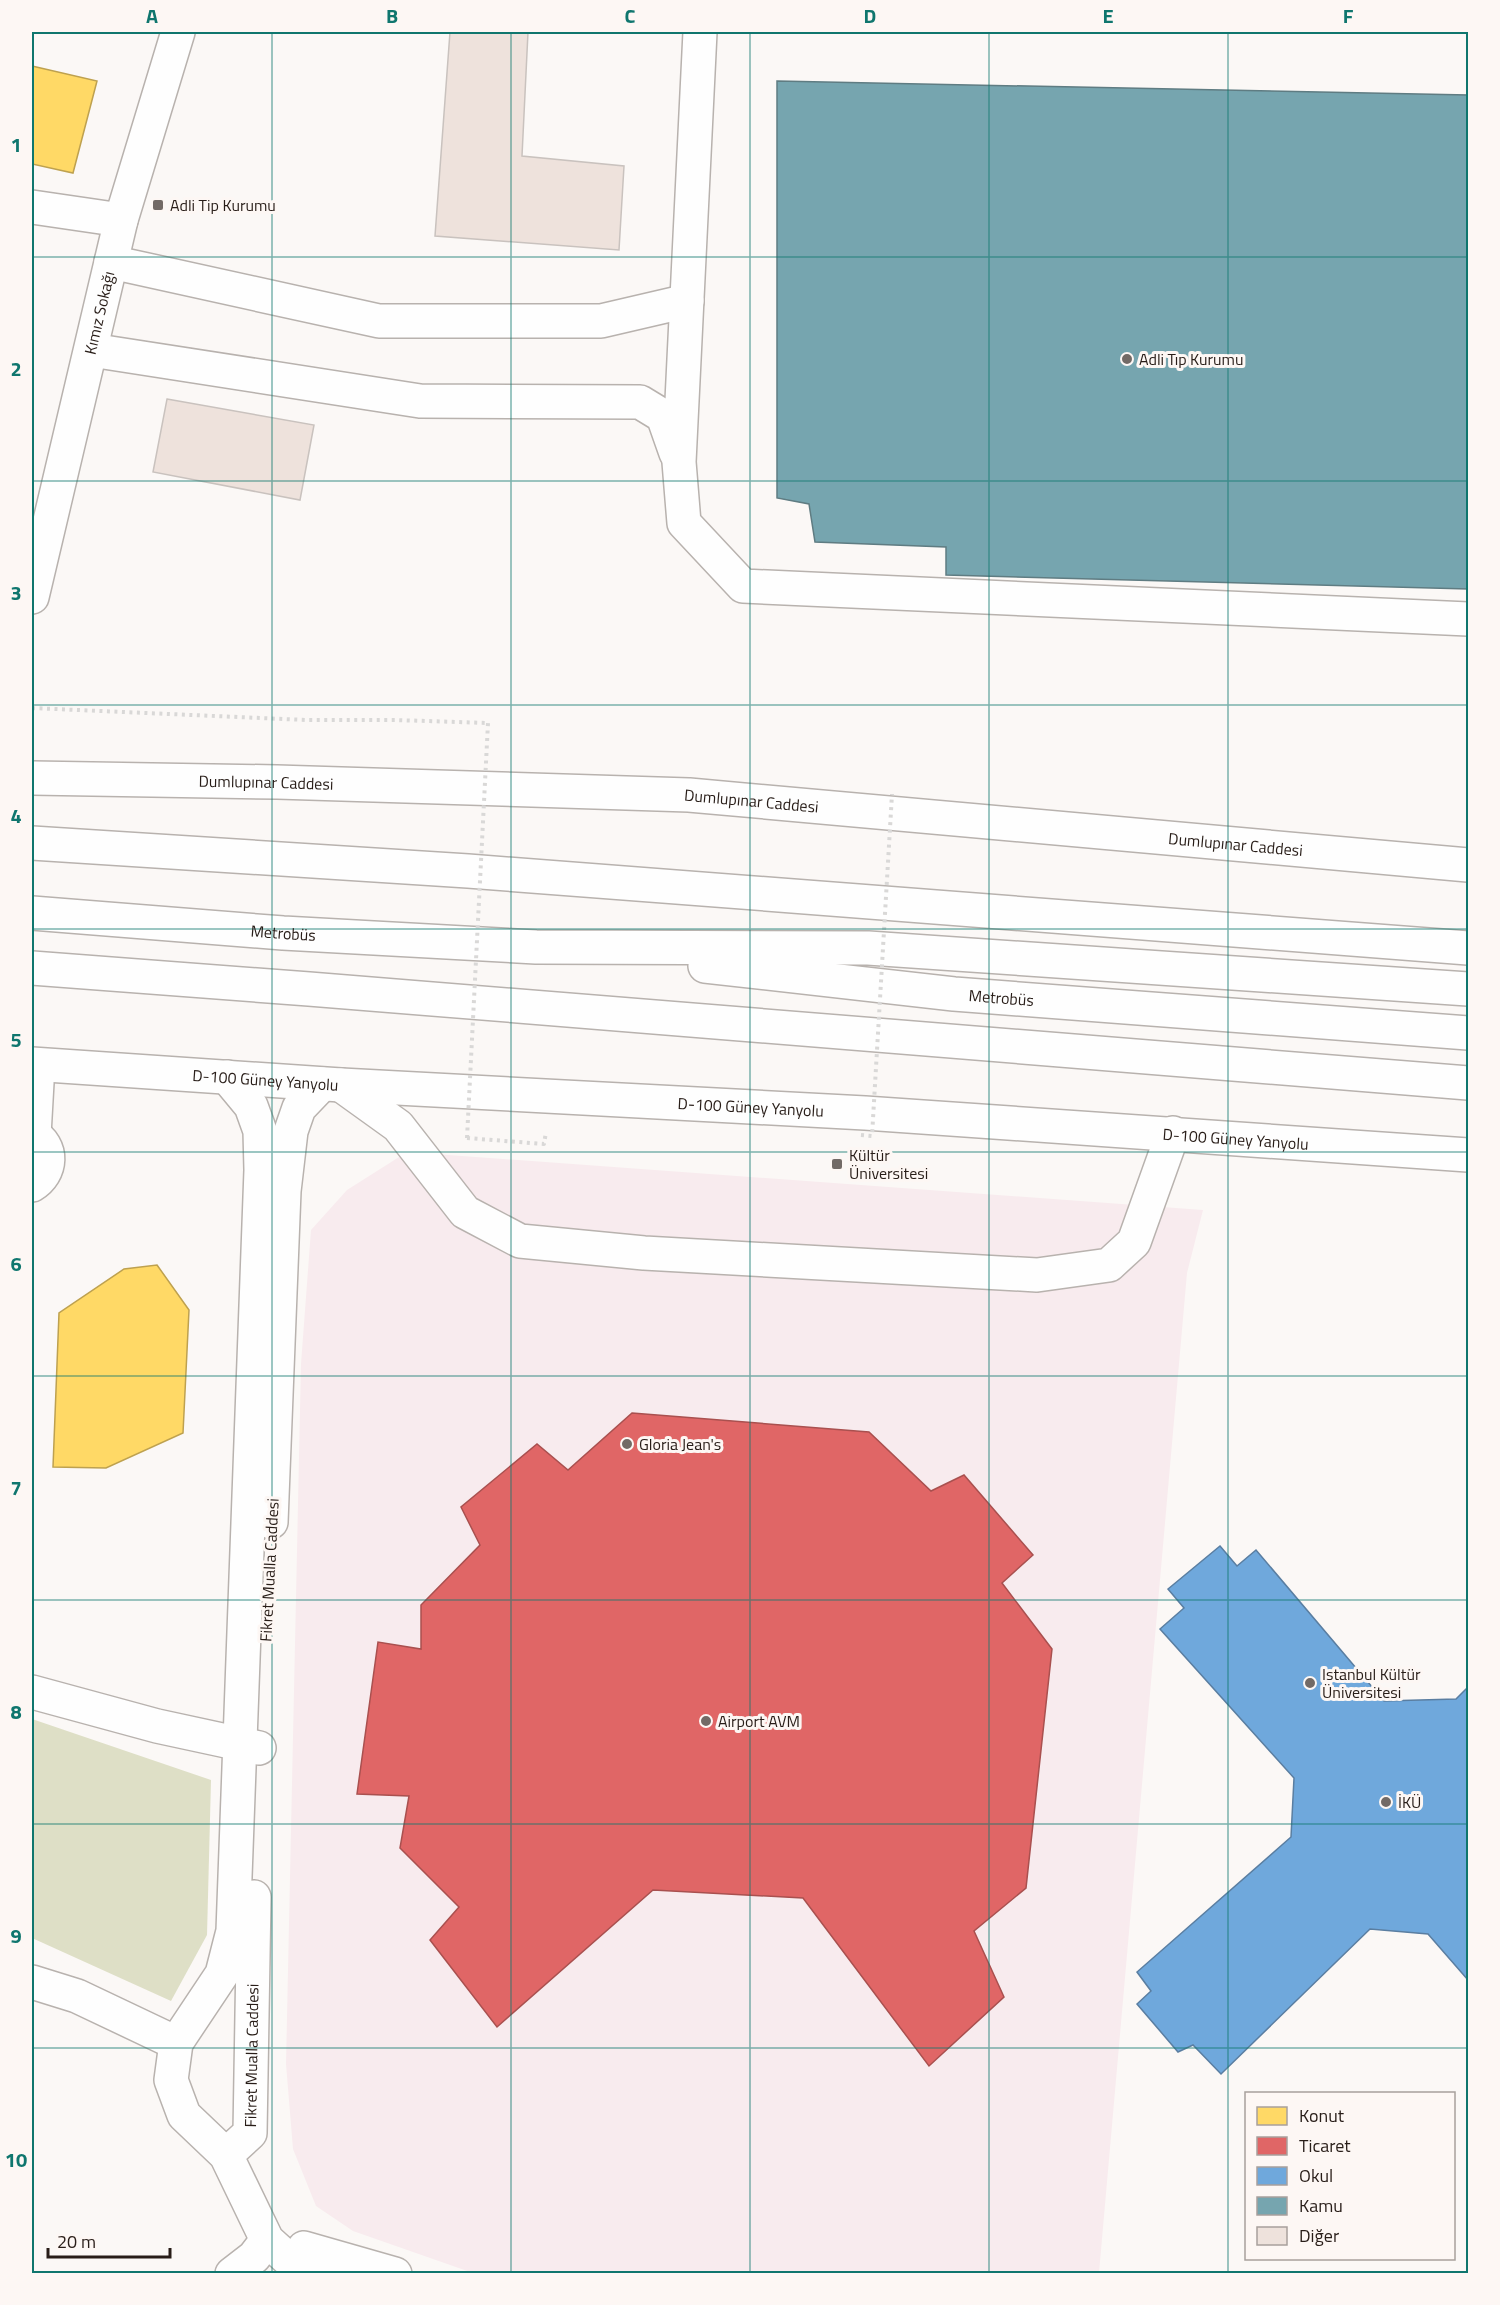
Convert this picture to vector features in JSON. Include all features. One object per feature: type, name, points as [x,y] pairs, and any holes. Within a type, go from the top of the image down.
[{"type":"main road","name":"Kımız Sokağı","points":[[32,597],[121,220],[178,32]]},
{"type":"main road","points":[[700,32],[679,462],[684,523],[743,586],[1468,619]]},
{"type":"main road","points":[[32,207],[121,220]]},
{"type":"main road","points":[[111,262],[379,321],[601,321],[687,301]]},
{"type":"main road","points":[[90,350],[420,401],[640,402],[663,416],[679,462]]},
{"type":"main road","name":"Dumlupınar Caddesi","points":[[32,778],[277,782],[689,795],[1468,865]]},
{"type":"main road","points":[[32,843],[468,872],[1468,948]]},
{"type":"main road","name":"Metrobüs","points":[[32,913],[283,933],[536,947],[868,948],[1468,989]]},
{"type":"main road","name":"Metrobüs","points":[[536,947],[954,994],[1468,1033]]},
{"type":"main road","points":[[32,968],[1463,1084]]},
{"type":"main road","points":[[32,1185],[41,1179],[48,1168],[48,1155],[44,1144],[33,1135],[35,1064]]},
{"type":"main road","name":"D-100 Güney Yanyolu","points":[[35,1064],[331,1085],[865,1113],[1468,1155]]},
{"type":"main road","name":"Fikret Mualla Caddesi","points":[[227,1077],[251,1106],[260,1131],[261,1170],[250,1746],[254,1847],[254,1984],[250,2133],[226,2156],[184,2115],[171,2080],[176,2043],[222,1974],[233,1931],[250,1746],[268,1595],[284,1191],[291,1131],[299,1108],[331,1085]]},
{"type":"main road","points":[[331,1085],[398,1126],[465,1212],[519,1241],[644,1252],[1026,1275],[1109,1265],[1134,1242],[1173,1133]]},
{"type":"main road","points":[[32,1692],[157,1726],[250,1746]]},
{"type":"main road","points":[[32,1982],[77,1996],[176,2043]]},
{"type":"main road","points":[[226,2156],[255,2261]]},
{"type":"main road","points":[[255,2261],[323,2251],[395,2274]]},
{"type":"main road","points":[[255,2261],[288,2259],[328,2274]]},
{"type":"path","points":[[32,708],[306,720],[488,723],[467,1138],[544,1144]]},
{"type":"path","points":[[861,1135],[872,1136],[892,794]]},
{"type":"shaded area","points":[[407,1152],[1203,1210],[1187,1273],[1099,2273],[473,2273],[353,2231],[316,2206],[293,2149],[286,2064],[301,1364],[311,1230],[347,1190]]},
{"type":"green space","points":[[32,1719],[211,1780],[207,1935],[171,2001],[32,1938]]},
{"type":"building: Konut","points":[[32,66],[97,81],[73,173],[32,164]]},
{"type":"building: Konut","points":[[157,1265],[189,1310],[183,1433],[106,1468],[53,1467],[59,1313],[124,1269]]},
{"type":"building: Ticaret","name":"Airport AVM","points":[[632,1413],[869,1432],[931,1491],[964,1475],[1033,1555],[1002,1583],[1052,1649],[1026,1888],[974,1931],[1004,1997],[929,2066],[803,1898],[653,1890],[497,2027],[430,1940],[459,1907],[400,1848],[409,1796],[357,1794],[378,1642],[421,1649],[421,1605],[480,1545],[461,1507],[537,1444],[568,1470]]},
{"type":"building: Okul","points":[[1220,1546],[1237,1566],[1256,1550],[1384,1701],[1456,1699],[1468,1687],[1468,1980],[1428,1934],[1370,1929],[1221,2074],[1193,2045],[1178,2052],[1137,2004],[1151,1991],[1137,1972],[1291,1837],[1294,1778],[1160,1629],[1184,1608],[1168,1589]]},
{"type":"building: Kamu","points":[[777,81],[1468,95],[1468,589],[946,575],[946,547],[815,542],[809,504],[777,498]]},
{"type":"building: Diğer","points":[[450,32],[528,32],[522,156],[624,166],[619,250],[435,236]]},
{"type":"building: Diğer","points":[[167,399],[314,425],[300,500],[153,472]]},
{"type":"place","name":"Adli Tip Kurumu","points":[[158,205]]},
{"type":"place","name":"Adli Tıp Kurumu","points":[[1127,359]]},
{"type":"place","name":"Kültür Üniversitesi","points":[[837,1164]]},
{"type":"place","name":"Gloria Jean's","points":[[627,1444]]},
{"type":"place","name":"Istanbul Kültür Üniversitesi","points":[[1310,1683]]},
{"type":"place","name":"Airport AVM","points":[[706,1721]]},
{"type":"place","name":"İKÜ","points":[[1386,1802]]}]
